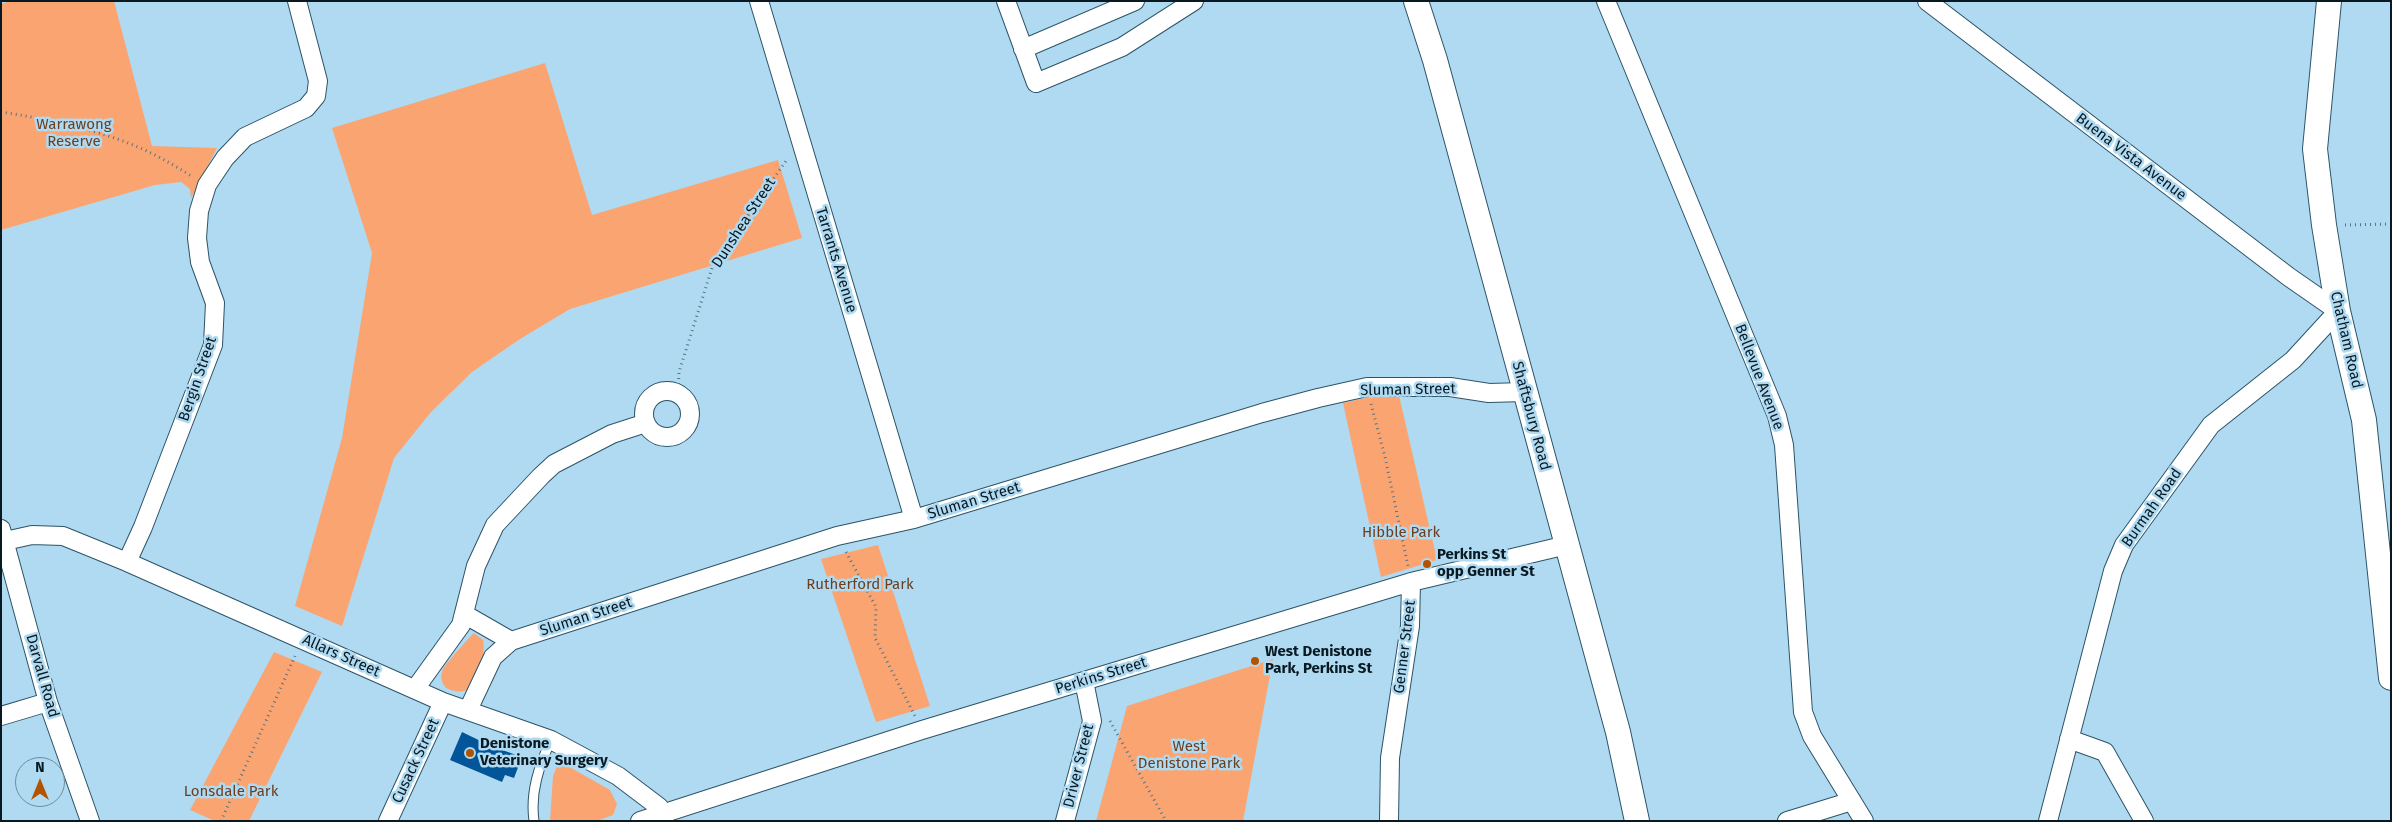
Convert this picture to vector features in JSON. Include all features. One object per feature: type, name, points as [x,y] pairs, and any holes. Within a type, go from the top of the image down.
[{"type":"street","name":"Bergin Street","points":[[127,562],[143,527],[213,345],[214,303],[200,262],[198,238],[199,211],[207,185],[225,158],[245,137],[306,108],[316,96],[318,81],[315,63],[297,1]]},
{"type":"street","name":"Tarrants Avenue","points":[[759,1],[914,519]]},
{"type":"street","points":[[1006,1],[1036,83],[1122,47],[1194,1]]},
{"type":"street","points":[[1023,49],[1135,1]]},
{"type":"street","name":"Bellevue Avenue","points":[[1606,1],[1777,416],[1784,445],[1803,712],[1812,736],[1864,821]]},
{"type":"street","name":"Buena Vista Avenue","points":[[1927,1],[2289,277],[2338,310]]},
{"type":"street","name":"Chatham Road","points":[[2329,1],[2315,149],[2324,225],[2338,310],[2364,420],[2391,678]]},
{"type":"street","name":"Shaftsbury Road","points":[[1419,5],[1618,732],[1637,821]]},
{"type":"street","name":"Burmah Road","points":[[2048,821],[2113,571],[2124,545],[2211,425],[2293,360],[2338,310]]},
{"type":"street","name":"Sluman Street","points":[[468,710],[493,657],[511,642],[837,536],[914,519],[1262,413],[1366,388],[1450,387],[1489,393],[1524,392]]},
{"type":"street","points":[[667,391],[678,394],[686,401],[690,411],[690,420],[686,429],[678,435],[668,438],[659,436],[651,431],[646,423],[644,412],[652,398],[667,391]]},
{"type":"street","points":[[415,689],[461,625],[476,566],[495,525],[541,476],[570,454],[612,434],[646,423]]},
{"type":"street","name":"Allars Street","points":[[3,535],[63,536],[127,562],[443,702],[551,740],[618,776],[659,807],[662,818]]},
{"type":"street","name":"Darvall Road","points":[[3,535],[48,702],[90,821]]},
{"type":"street","name":"Perkins Street","points":[[640,821],[662,818],[922,730],[1411,582],[1567,545]]},
{"type":"street","name":"Genner Street","points":[[1389,821],[1390,758],[1410,626],[1411,582]]},
{"type":"street","points":[[464,614],[511,642]]},
{"type":"street","name":"Driver Street","points":[[1066,821],[1092,721],[1084,681]]},
{"type":"street","points":[[1,716],[48,702]]},
{"type":"street","name":"Cusack Street","points":[[388,821],[443,702]]},
{"type":"street","points":[[2069,740],[2105,752],[2144,821]]},
{"type":"street","points":[[1787,821],[1852,801]]},
{"type":"lane","points":[[534,821],[532,804],[535,783],[551,740]]},
{"type":"path","points":[[1,112],[47,119],[131,145],[154,154],[207,185]]},
{"type":"path","name":"Dunshea Street","points":[[678,394],[679,372],[713,265],[786,160],[804,152]]},
{"type":"path","points":[[2324,225],[2391,224]]},
{"type":"path","name":"Genner Street","points":[[1366,388],[1385,457],[1411,582]]},
{"type":"path","points":[[837,536],[876,607],[875,638],[922,730]]},
{"type":"path","points":[[220,821],[302,639]]},
{"type":"path","points":[[1110,720],[1166,821]]},
{"type":"green space","name":"Warrawong Reserve","points":[[10,1],[114,1],[152,146],[217,148],[191,198],[190,189],[181,182],[155,185],[1,230],[1,4]]},
{"type":"green space","points":[[545,63],[592,215],[778,160],[802,238],[570,309],[520,339],[472,372],[431,412],[394,458],[342,626],[295,606],[342,438],[372,253],[332,128]]},
{"type":"green space","name":"Hibble Park","points":[[1398,391],[1437,560],[1381,577],[1343,403]]},
{"type":"green space","name":"Rutherford Park","points":[[878,545],[930,706],[876,722],[821,559]]},
{"type":"green space","points":[[474,633],[483,640],[484,645],[483,658],[473,684],[463,691],[446,688],[442,679],[443,669]]},
{"type":"green space","name":"Lonsdale Park","points":[[274,652],[322,672],[249,821],[215,821],[190,810]]},
{"type":"green space","name":"West Denistone Park","points":[[1273,659],[1243,821],[1096,821],[1127,706]]},
{"type":"green space","points":[[559,761],[610,790],[617,804],[613,815],[597,821],[550,821],[553,776]]},
{"type":"building","points":[[462,732],[491,746],[522,757],[514,778],[505,775],[502,782],[450,760]]},
{"type":"place","name":"Perkins St opp Genner St","points":[[1427,564]]},
{"type":"place","name":"West Denistone Park, Perkins St","points":[[1255,661]]},
{"type":"place","name":"Denistone Veterinary Surgery","points":[[470,753]]}]
